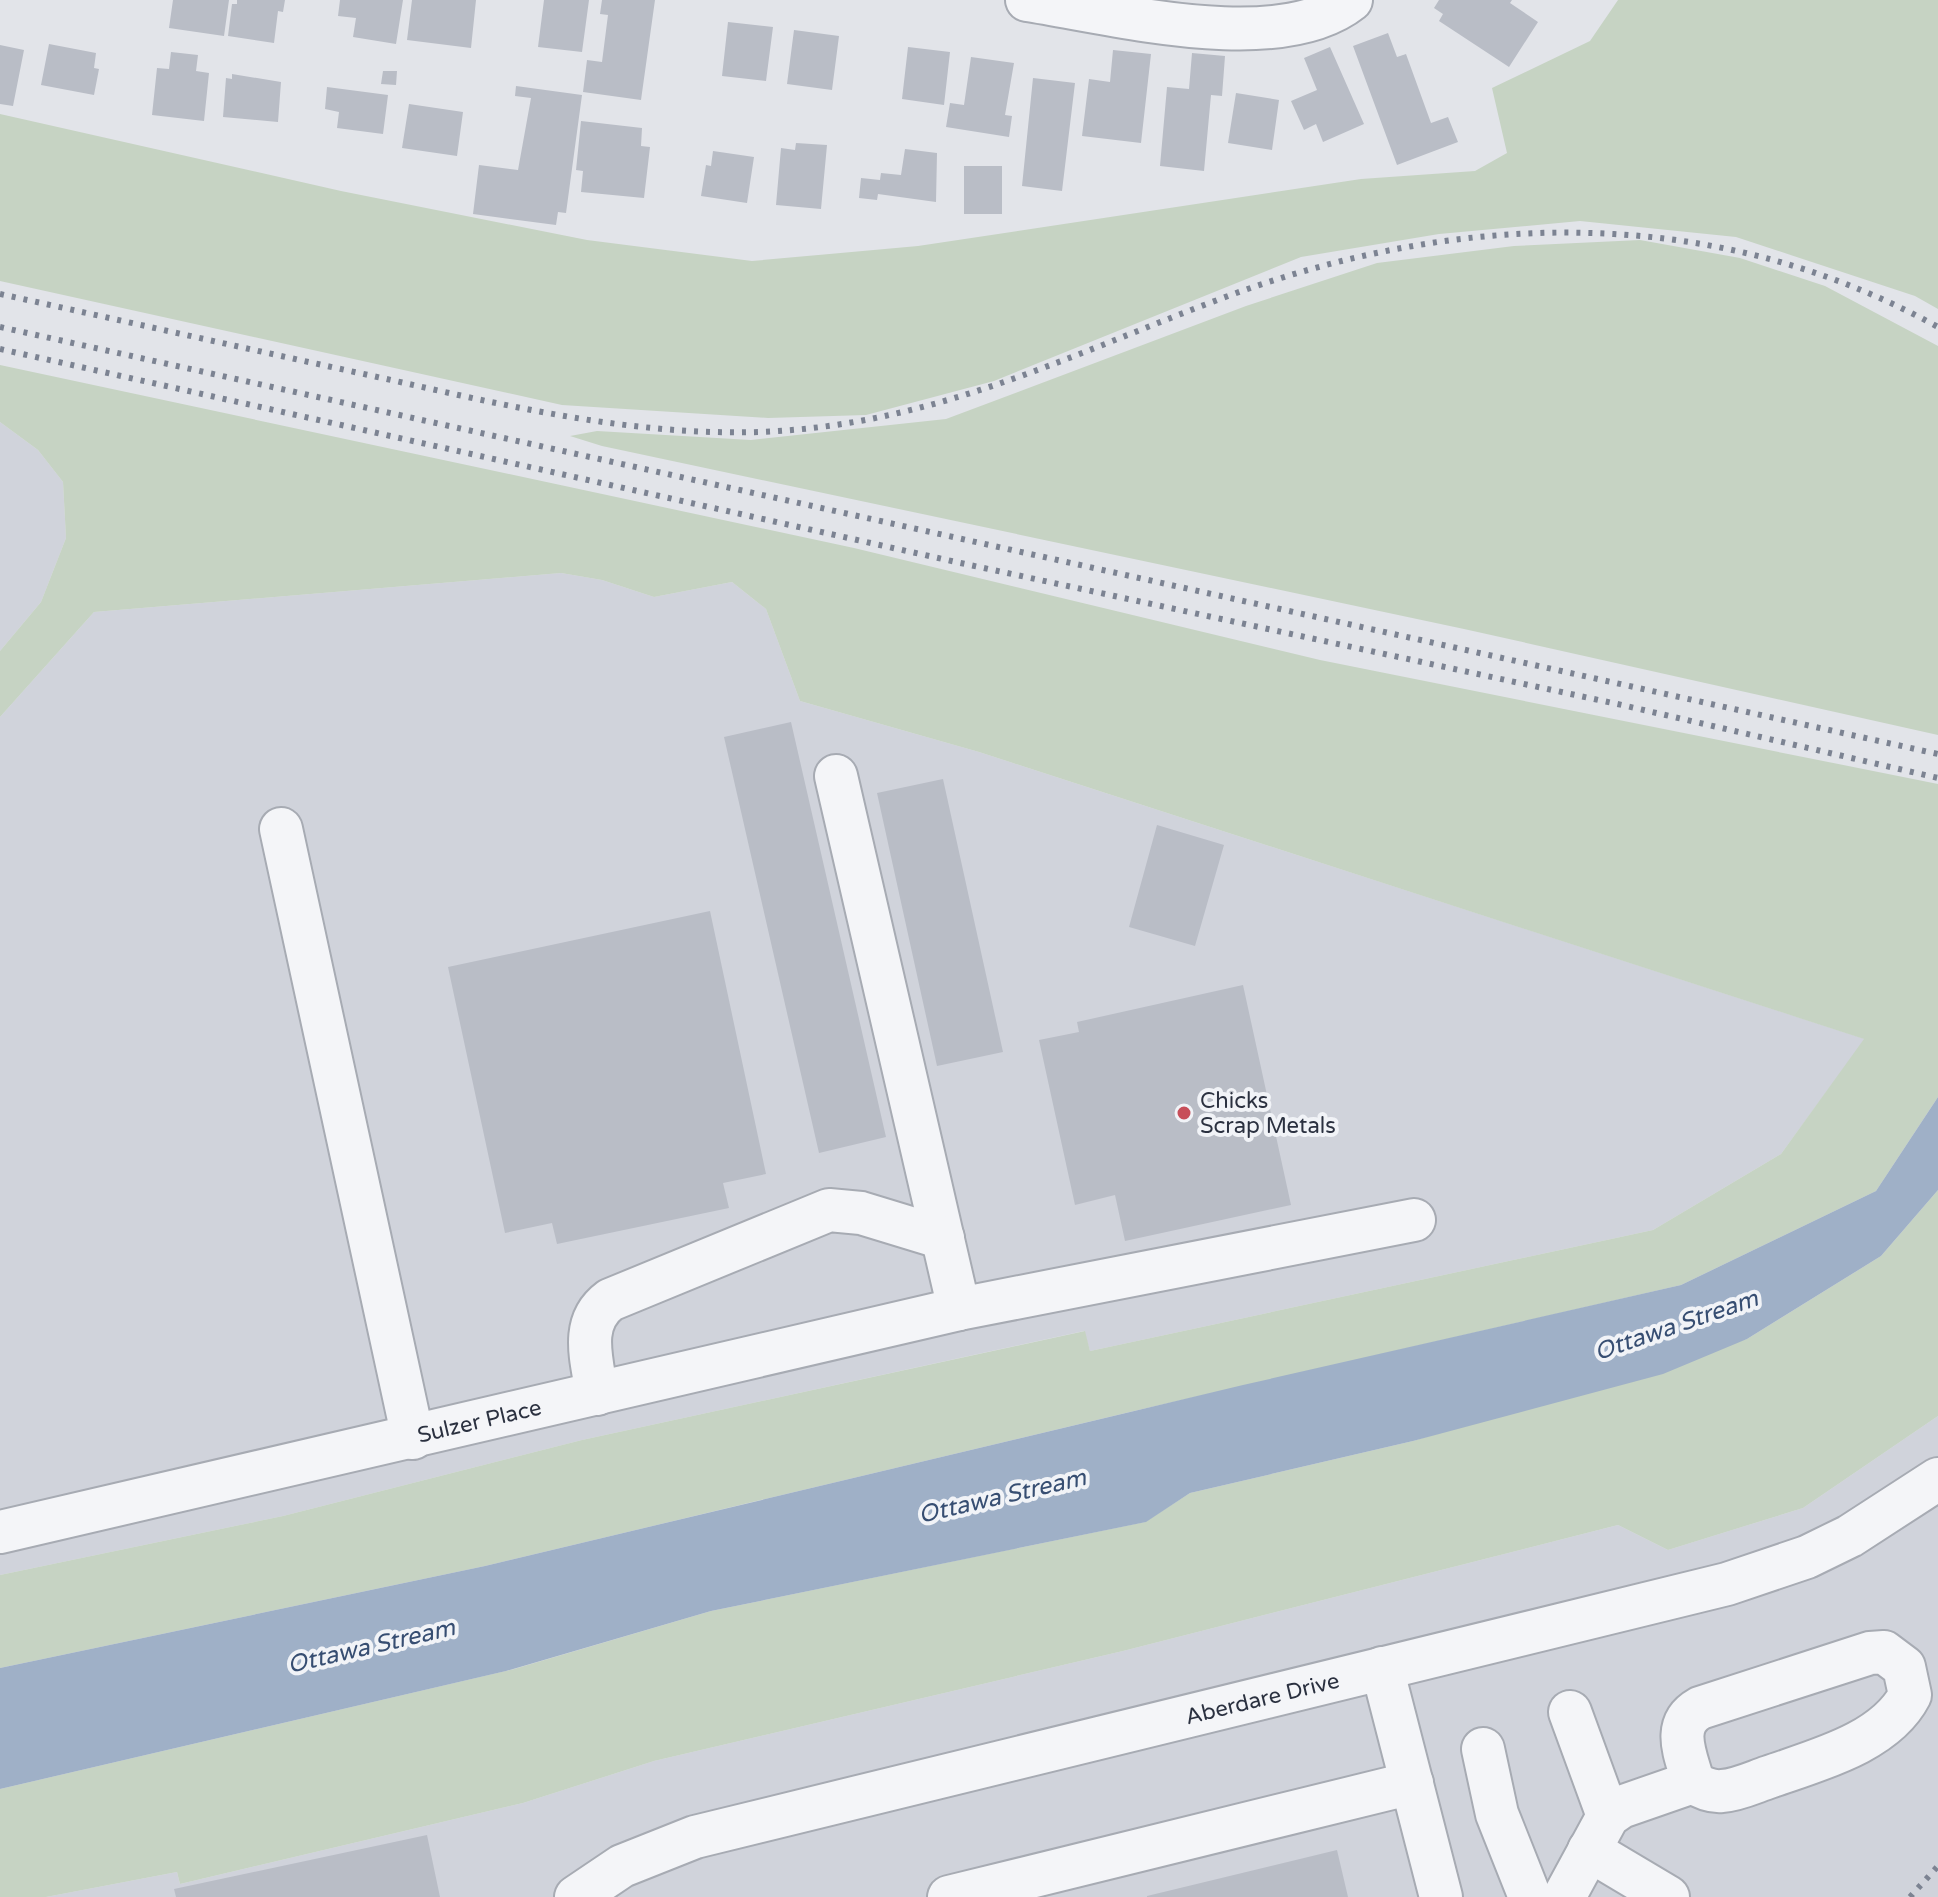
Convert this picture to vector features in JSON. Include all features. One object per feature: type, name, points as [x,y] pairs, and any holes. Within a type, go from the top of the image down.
[{"type":"street","points":[[1027,0],[1237,30],[1280,28],[1306,22],[1351,0]]},
{"type":"street","points":[[836,776],[959,1309]]},
{"type":"street","points":[[281,829],[413,1438]]},
{"type":"street","points":[[597,1394],[589,1337],[599,1308],[610,1300],[829,1210],[861,1213],[943,1238]]},
{"type":"street","name":"Sulzer Place","points":[[0,1532],[959,1309],[1414,1220]]},
{"type":"street","name":"Aberdare Drive","points":[[576,1897],[622,1866],[695,1837],[1754,1575],[1807,1557],[1850,1536],[1938,1479]]},
{"type":"street","points":[[1564,1897],[1599,1833],[1621,1807],[1693,1782],[1711,1790],[1734,1789],[1828,1756],[1870,1735],[1896,1715],[1910,1695],[1904,1667],[1884,1652],[1870,1653],[1700,1708],[1684,1722],[1681,1737],[1693,1782]]},
{"type":"street","points":[[1382,1668],[1441,1897]]},
{"type":"street","points":[[1570,1712],[1599,1833],[1668,1897]]},
{"type":"street","points":[[1483,1749],[1497,1814],[1530,1897]]},
{"type":"street","points":[[949,1897],[1412,1783]]},
{"type":"shaded area","points":[[0,422],[38,450],[63,482],[66,538],[41,602],[0,651]]},
{"type":"shaded area","points":[[561,573],[602,580],[654,597],[732,582],[766,609],[800,701],[979,752],[1865,1039],[1781,1154],[1653,1230],[1090,1351],[1084,1331],[582,1440],[283,1516],[0,1575],[0,717],[94,612]]},
{"type":"shaded area","points":[[1938,1416],[1938,1897],[46,1897],[177,1872],[180,1884],[523,1803],[654,1761],[1123,1651],[1618,1525],[1668,1550],[1803,1508]]},
{"type":"green space","points":[[1618,0],[1938,0],[1938,309],[1915,296],[1736,237],[1580,221],[1439,234],[1301,257],[994,381],[866,415],[768,418],[562,405],[0,281],[0,114],[341,191],[587,240],[752,261],[918,246],[1361,179],[1475,171],[1507,153],[1492,88],[1590,41]]},
{"type":"green space","points":[[1640,240],[1740,258],[1825,286],[1938,346],[1938,735],[1464,629],[602,446],[570,436],[597,431],[751,440],[946,419],[1246,306],[1377,263],[1514,246]]},
{"type":"green space","points":[[0,365],[854,548],[1320,660],[1938,784],[1938,1097],[1876,1191],[1681,1285],[1134,1411],[485,1566],[0,1668],[0,1575],[283,1516],[582,1440],[1085,1331],[1090,1351],[1653,1230],[1781,1154],[1864,1039],[979,752],[800,701],[766,609],[732,582],[654,597],[602,580],[561,573],[94,612],[0,717],[0,651],[41,602],[66,538],[63,482],[38,450],[0,422]]},
{"type":"green space","points":[[1938,1190],[1938,1416],[1803,1508],[1668,1550],[1618,1525],[1123,1651],[654,1761],[523,1803],[180,1884],[177,1872],[46,1897],[0,1897],[0,1789],[514,1669],[711,1611],[1145,1522],[1190,1493],[1413,1441],[1747,1339],[1881,1256]]},
{"type":"water","name":"Ottawa Stream","points":[[1938,1097],[1938,1190],[1881,1256],[1747,1339],[1663,1374],[1413,1441],[1190,1493],[1146,1522],[711,1611],[506,1671],[0,1789],[0,1668],[485,1566],[1243,1385],[1681,1285],[1876,1191]]},
{"type":"building","points":[[173,0],[229,0],[224,36],[169,28]]},
{"type":"building","points":[[237,0],[285,0],[283,12],[278,11],[274,43],[228,36],[232,4],[237,4]]},
{"type":"building","points":[[340,0],[403,0],[396,44],[353,37],[356,18],[338,16]]},
{"type":"building","points":[[412,0],[476,0],[471,48],[407,40]]},
{"type":"building","points":[[544,0],[589,0],[582,52],[538,47]]},
{"type":"building","points":[[602,0],[655,0],[641,100],[583,92],[587,60],[602,62],[608,15],[600,14]]},
{"type":"building","points":[[1439,0],[1512,0],[1510,3],[1538,22],[1509,67],[1439,21],[1443,14],[1434,8]]},
{"type":"building","points":[[728,22],[773,27],[766,81],[722,76]]},
{"type":"building","points":[[794,30],[839,36],[832,90],[787,84]]},
{"type":"building","points":[[1388,33],[1397,57],[1406,54],[1431,123],[1448,117],[1458,142],[1397,165],[1353,46]]},
{"type":"building","points":[[49,44],[96,53],[94,68],[99,69],[94,95],[41,85]]},
{"type":"building","points":[[0,45],[24,50],[13,106],[0,104]]},
{"type":"building","points":[[908,47],[950,52],[944,105],[902,99]]},
{"type":"building","points":[[1330,47],[1364,124],[1323,142],[1316,124],[1304,130],[1291,101],[1317,90],[1304,58]]},
{"type":"building","points":[[1113,50],[1151,54],[1141,143],[1082,136],[1089,79],[1110,82]]},
{"type":"building","points":[[171,52],[198,55],[196,71],[209,73],[204,121],[152,115],[157,68],[169,69]]},
{"type":"building","points":[[1192,53],[1225,56],[1222,96],[1211,95],[1204,171],[1160,166],[1167,87],[1189,89]]},
{"type":"building","points":[[971,57],[1014,63],[1005,115],[1012,116],[1009,137],[946,127],[950,103],[964,105]]},
{"type":"building","points":[[383,71],[397,71],[396,85],[381,84]]},
{"type":"building","points":[[232,74],[281,82],[278,122],[223,117],[226,78],[232,79]]},
{"type":"building","points":[[1033,78],[1075,83],[1062,191],[1022,186]]},
{"type":"building","points":[[516,86],[582,95],[566,213],[558,212],[556,225],[473,214],[479,165],[518,170],[531,98],[515,96]]},
{"type":"building","points":[[327,87],[388,95],[383,134],[337,128],[339,112],[325,109]]},
{"type":"building","points":[[1236,93],[1279,100],[1272,150],[1228,143]]},
{"type":"building","points":[[409,104],[463,112],[457,156],[402,148]]},
{"type":"building","points":[[581,121],[642,128],[641,146],[650,147],[644,198],[581,192],[583,171],[576,170]]},
{"type":"building","points":[[796,143],[827,145],[821,209],[776,205],[781,148],[795,150]]},
{"type":"building","points":[[905,149],[937,153],[936,202],[878,194],[877,200],[859,198],[861,178],[880,180],[881,173],[901,175]]},
{"type":"building","points":[[713,151],[754,157],[747,203],[701,196],[706,165],[711,166]]},
{"type":"building","points":[[964,166],[1002,166],[1002,214],[964,214]]},
{"type":"building","points":[[791,722],[886,1137],[819,1153],[724,737]]},
{"type":"building","points":[[943,779],[1003,1052],[937,1066],[877,793]]},
{"type":"building","points":[[1157,825],[1224,845],[1195,946],[1129,927]]},
{"type":"building","points":[[710,911],[766,1174],[723,1183],[729,1208],[557,1244],[552,1223],[505,1233],[448,967]]},
{"type":"building","name":"Chicks Scrap Metals","points":[[1243,985],[1291,1205],[1125,1241],[1115,1195],[1075,1205],[1039,1040],[1079,1032],[1077,1022]]},
{"type":"building","points":[[427,1835],[440,1897],[176,1897],[174,1889]]},
{"type":"building","points":[[1337,1850],[1348,1897],[1147,1897],[1147,1896]]},
{"type":"railway","points":[[0,294],[516,407],[613,423],[710,432],[821,427],[939,403],[1051,365],[1220,299],[1310,270],[1400,248],[1491,236],[1583,233],[1674,240],[1763,257],[1852,286],[1938,327]]},
{"type":"railway","points":[[0,327],[1938,754]]},
{"type":"railway","points":[[0,349],[956,562],[1622,705],[1938,778]]},
{"type":"railway","points":[[1910,1897],[1938,1866]]},
{"type":"place","name":"Chicks Scrap Metals","points":[[1184,1113]]}]
